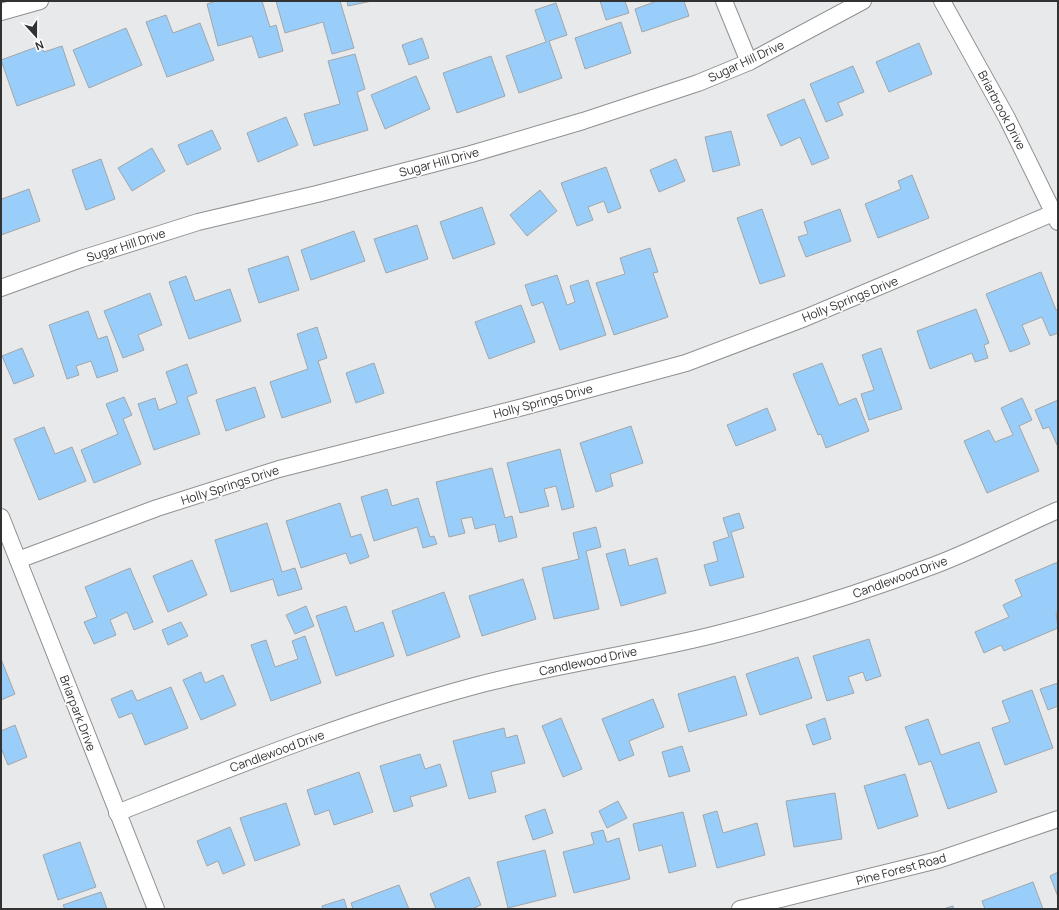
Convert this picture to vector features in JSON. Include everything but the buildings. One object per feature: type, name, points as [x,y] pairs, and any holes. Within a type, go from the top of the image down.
[{"type":"street","points":[[1,12],[40,1]]},
{"type":"street","points":[[724,1],[749,62]]},
{"type":"street","name":"Sugar Hill Drive","points":[[1,288],[81,259],[198,222],[318,194],[463,156],[583,121],[698,83],[749,62],[863,1]]},
{"type":"street","name":"Briarbrook Drive","points":[[942,1],[1007,118],[1057,215]]},
{"type":"street","name":"Holly Springs Drive","points":[[18,560],[157,508],[279,469],[523,407],[686,363],[805,318],[1057,215]]},
{"type":"street","name":"Candlewood Drive","points":[[117,813],[266,754],[388,711],[494,681],[716,634],[838,599],[936,564],[1058,510]]},
{"type":"street","name":"Briarpark Drive","points":[[1,517],[156,909]]},
{"type":"street","name":"Pine Forest Road","points":[[740,909],[938,860],[1058,819]]}]
